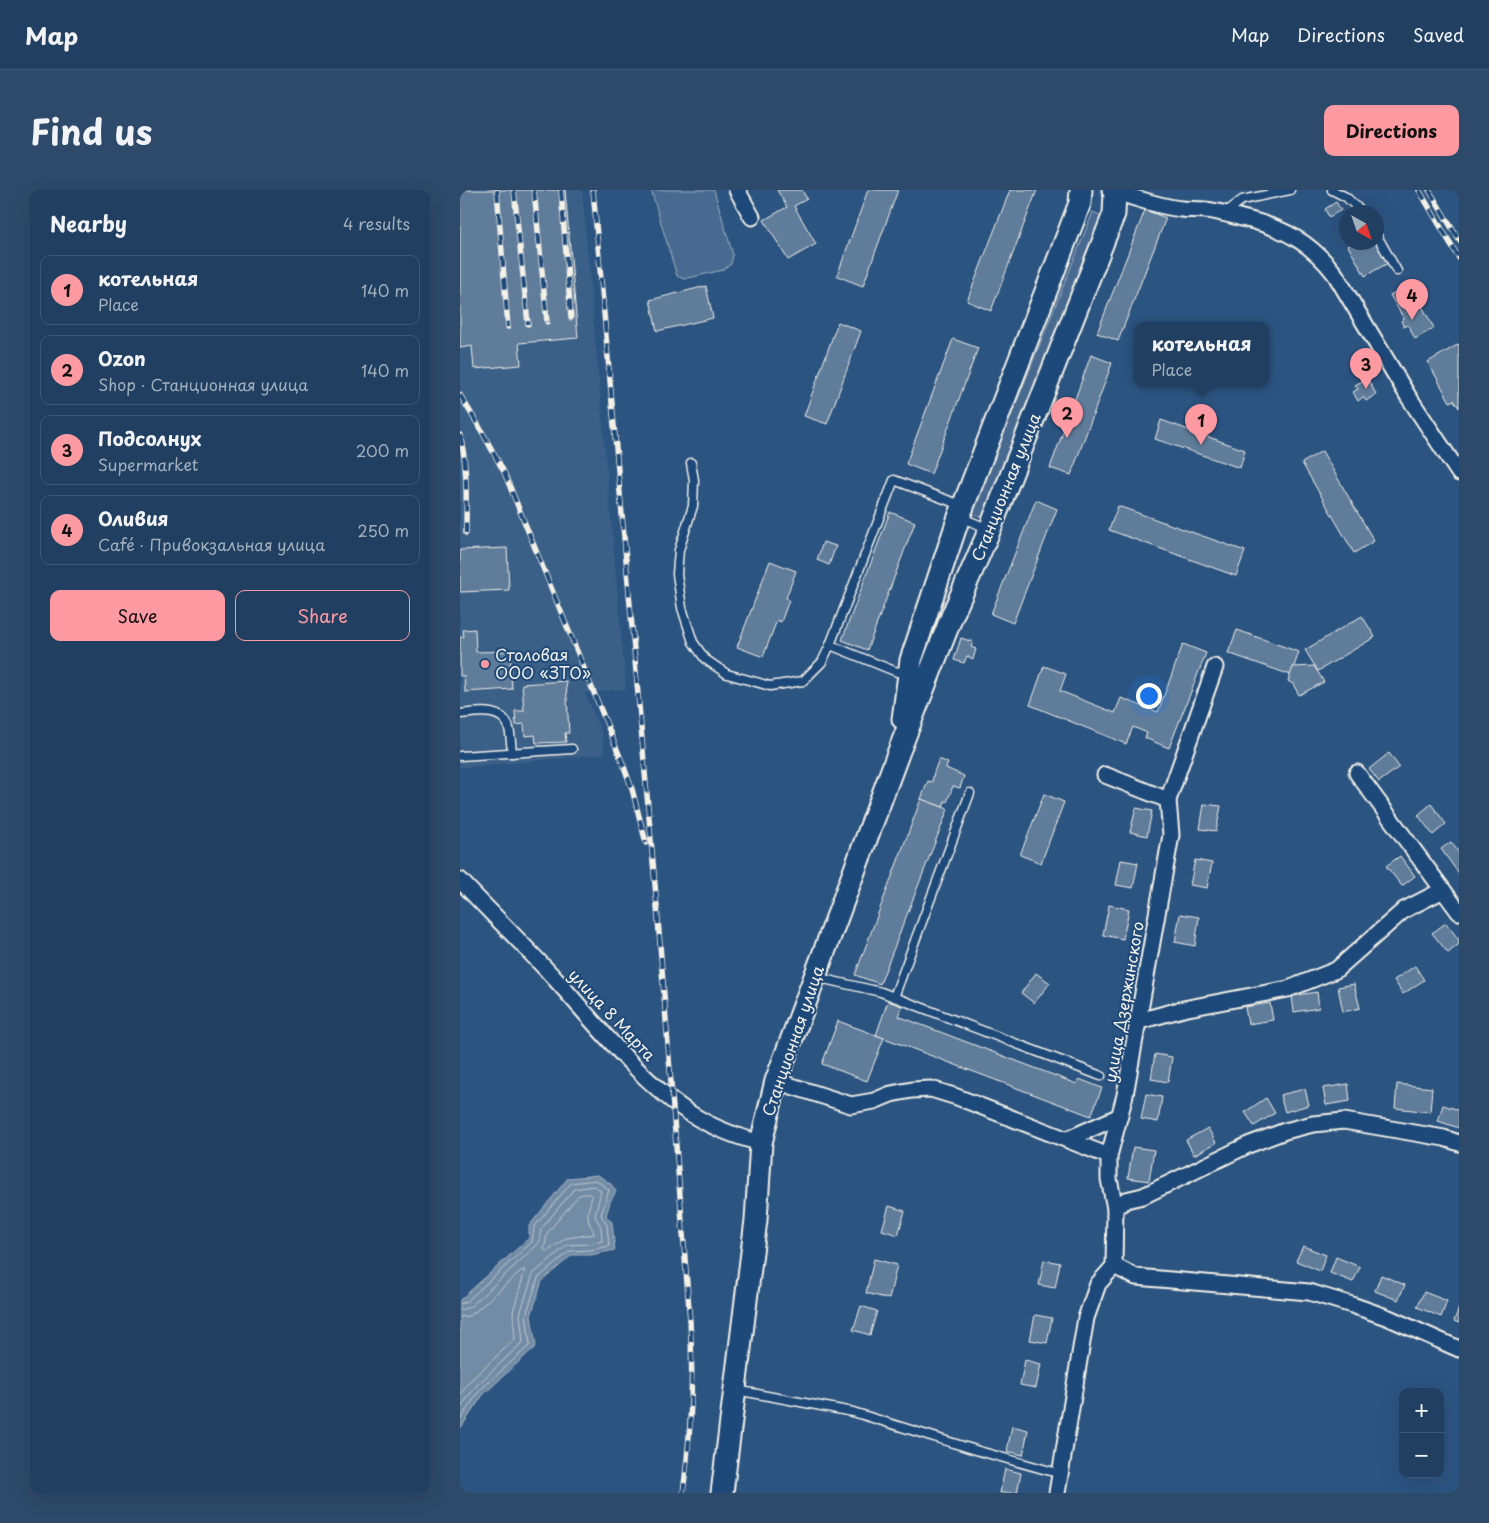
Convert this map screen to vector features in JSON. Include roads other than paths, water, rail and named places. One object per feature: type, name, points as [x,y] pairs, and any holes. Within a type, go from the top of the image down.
[{"type":"street","points":[[737,190],[752,217]]},
{"type":"street","name":"Станционная улица","points":[[899,751],[911,660],[961,511],[1080,203],[1081,190]]},
{"type":"street","points":[[1115,191],[1182,209],[1225,213],[1280,229],[1298,238],[1324,259],[1340,282],[1408,396],[1459,473]]},
{"type":"street","name":"Станционная улица","points":[[722,1493],[756,1220],[761,1143],[776,1081],[899,751],[952,616],[990,530],[1114,214],[1115,191]]},
{"type":"street","points":[[1105,775],[1168,800],[1215,667]]},
{"type":"street","points":[[1357,773],[1459,912]]},
{"type":"street","name":"улица Дзержинского","points":[[1114,1266],[1120,1204],[1111,1189],[1109,1156],[1120,1116],[1139,1021],[1171,835],[1168,800]]},
{"type":"street","name":"улица 8 Марта","points":[[460,880],[532,953],[636,1067],[673,1101],[693,1115],[729,1134],[761,1143]]},
{"type":"street","points":[[1139,1021],[1183,1009],[1288,989],[1336,970],[1404,910],[1443,890]]},
{"type":"street","points":[[776,1081],[851,1104],[874,1101],[892,1094],[912,1090],[931,1090],[957,1097],[1109,1156]]},
{"type":"street","points":[[1068,1139],[1120,1116]]},
{"type":"street","points":[[1120,1204],[1142,1196],[1248,1146],[1285,1131],[1313,1124],[1344,1121],[1444,1138],[1459,1143]]},
{"type":"street","points":[[1057,1493],[1086,1318],[1098,1284],[1114,1266],[1136,1277],[1309,1292],[1388,1318],[1459,1349]]},
{"type":"lane","points":[[1225,213],[1242,200],[1290,190]]},
{"type":"lane","points":[[1332,190],[1346,197],[1355,205]]},
{"type":"lane","points":[[1384,248],[1397,271]]},
{"type":"lane","points":[[691,463],[694,480],[693,506],[679,550],[677,574],[684,617],[693,642],[705,659],[727,674],[770,686],[803,681],[822,662],[894,480],[961,511],[990,530]]},
{"type":"lane","points":[[830,645],[897,672],[906,668],[911,660]]},
{"type":"lane","points":[[460,714],[489,712],[502,718],[507,723],[509,730],[512,753]]},
{"type":"lane","points":[[460,756],[572,748]]},
{"type":"lane","points":[[894,997],[970,793]]},
{"type":"lane","points":[[814,977],[881,992],[1101,1076]]},
{"type":"lane","points":[[736,1390],[853,1412],[1061,1474]]},
{"type":"water","points":[[598,1175],[611,1184],[616,1191],[606,1216],[612,1222],[615,1250],[591,1255],[572,1255],[542,1281],[531,1316],[536,1346],[483,1395],[460,1429],[460,1300],[529,1238],[529,1226],[568,1178]]},
{"type":"railway","points":[[497,190],[508,327]]},
{"type":"railway","points":[[514,190],[528,324]]},
{"type":"railway","points":[[534,190],[547,322]]},
{"type":"railway","points":[[561,190],[571,318]]},
{"type":"railway","points":[[593,190],[657,907],[690,1321],[691,1407],[683,1493]]},
{"type":"railway","points":[[1419,190],[1459,258]]},
{"type":"railway","points":[[1429,190],[1459,240]]},
{"type":"railway","points":[[460,395],[504,472],[623,764],[632,789],[646,843]]},
{"type":"railway","points":[[460,435],[465,471],[466,533]]},
{"type":"place","name":"Оливия","points":[[1412,320]]},
{"type":"place","name":"Подсолнух","points":[[1366,389]]},
{"type":"place","name":"Ozon","points":[[1067,438]]},
{"type":"place","name":"котельная","points":[[1201,445]]},
{"type":"place","name":"Столовая ООО «ЗТО»","points":[[485,664]]}]
